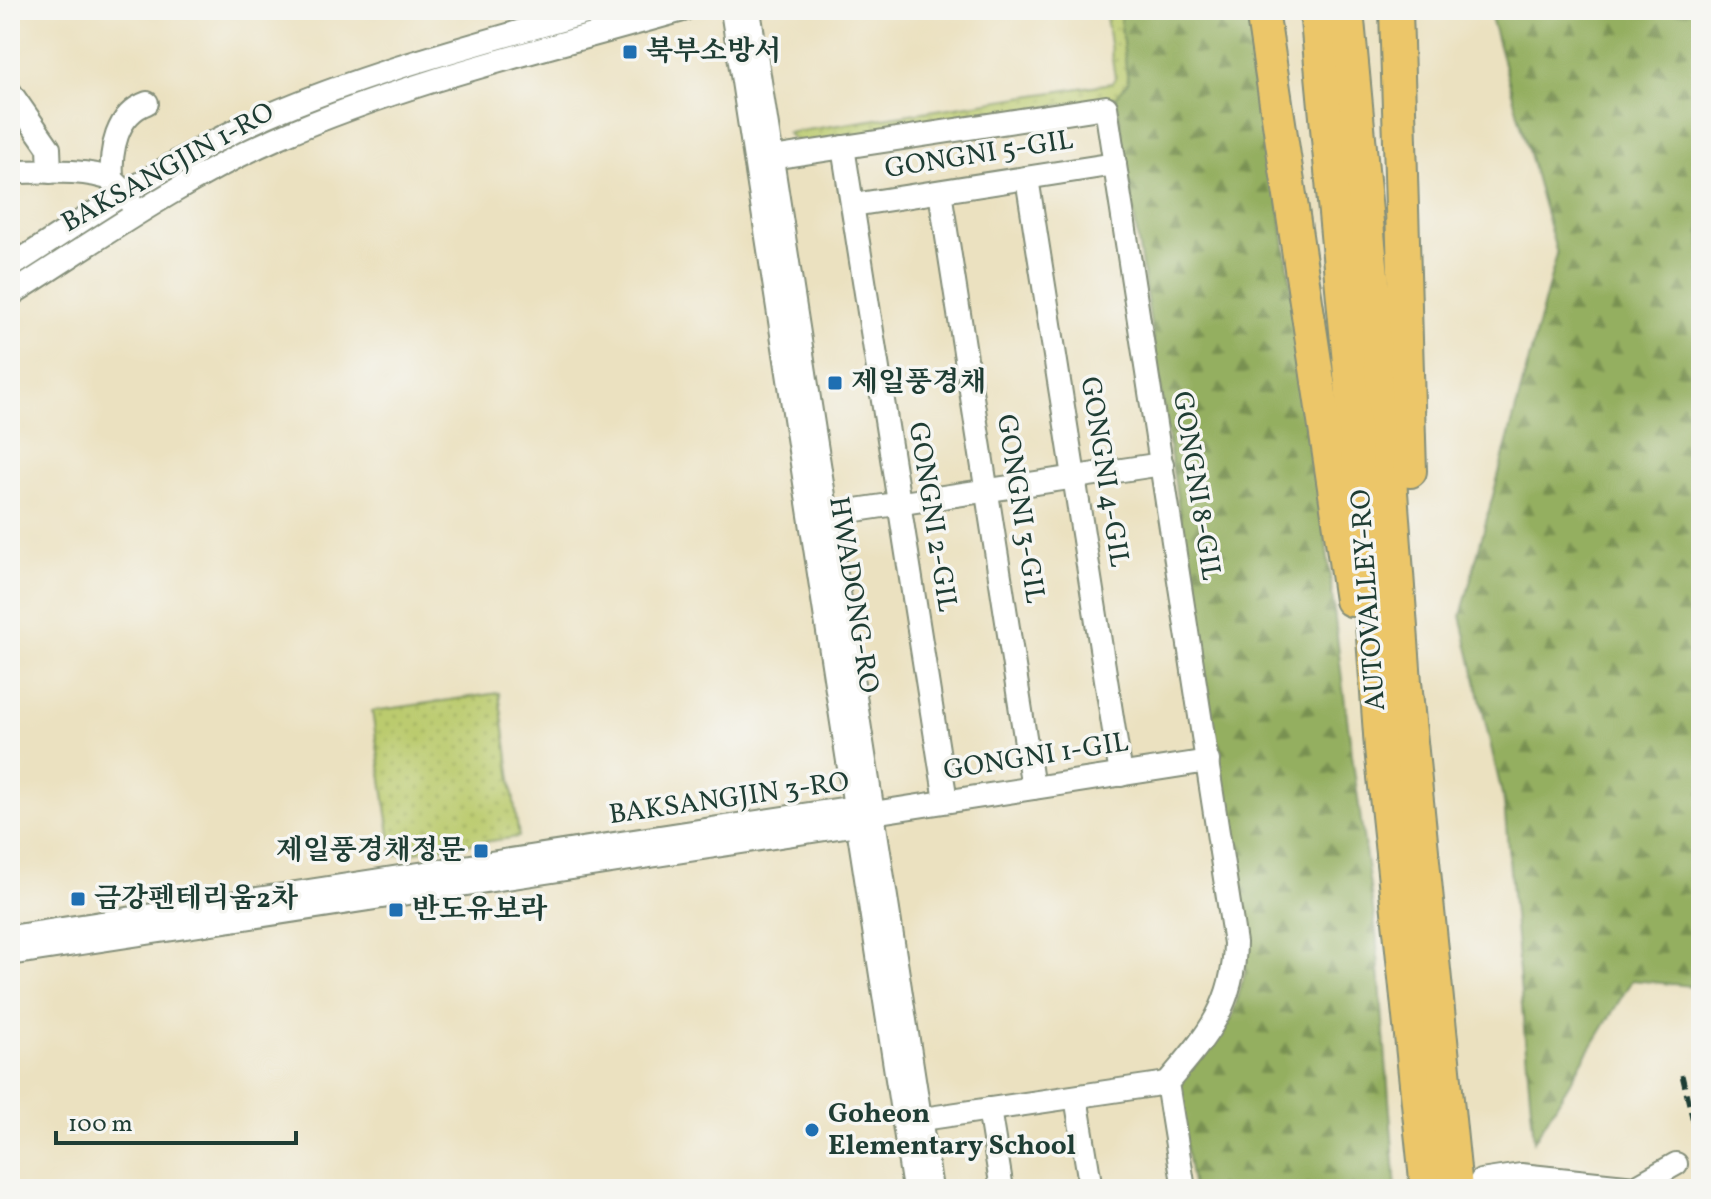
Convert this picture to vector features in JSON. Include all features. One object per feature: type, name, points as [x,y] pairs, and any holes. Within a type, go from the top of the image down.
[{"type":"highway","points":[[1262,10],[1359,660],[1385,791]]},
{"type":"highway","name":"AUTOVALLEY-RO","points":[[1316,10],[1367,555],[1385,791],[1427,1189]]},
{"type":"highway","name":"AUTOVALLEY-RO","points":[[1347,10],[1386,424],[1405,682],[1468,1185]]},
{"type":"highway","points":[[1396,10],[1410,482],[1405,682]]},
{"type":"street","name":"BAKSANGJIN 1-RO","points":[[10,267],[118,187],[263,117],[329,90],[596,10]]},
{"type":"street","name":"BAKSANGJIN 1-RO","points":[[10,295],[223,165],[337,112],[683,10]]},
{"type":"street","name":"HWADONG-RO","points":[[732,10],[819,516]]},
{"type":"street","name":"HWADONG-RO","points":[[749,10],[862,814],[912,1121],[931,1189]]},
{"type":"street","points":[[10,92],[49,148],[50,172]]},
{"type":"street","points":[[138,215],[118,187],[111,165],[117,134],[131,110],[147,103]]},
{"type":"street","name":"GONGNI 8-GIL","points":[[772,158],[1106,107],[1234,922],[1232,984],[1215,1022],[1167,1083]]},
{"type":"street","name":"GONGNI 2-GIL","points":[[843,147],[946,801]]},
{"type":"street","name":"GONGNI 5-GIL","points":[[853,205],[1115,164]]},
{"type":"street","points":[[10,172],[98,176],[118,187]]},
{"type":"street","name":"GONGNI 4-GIL","points":[[1027,178],[1121,775]]},
{"type":"street","name":"GONGNI 3-GIL","points":[[940,192],[1033,788]]},
{"type":"street","points":[[819,516],[1162,464]]},
{"type":"street","name":"GONGNI 1-GIL","points":[[862,814],[1208,761]]},
{"type":"street","name":"BAKSANGJIN 3-RO","points":[[10,937],[862,814]]},
{"type":"street","name":"BAKSANGJIN 3-RO","points":[[10,954],[862,814]]},
{"type":"street","points":[[912,1121],[1167,1083],[1184,1189]]},
{"type":"street","points":[[1076,1097],[1091,1189]]},
{"type":"street","points":[[989,1109],[1002,1189]]},
{"type":"street","name":"HWADONG-RO","points":[[912,1121],[914,1189]]},
{"type":"street","points":[[1468,1185],[1521,1175],[1635,1187],[1676,1164]]},
{"type":"green space","points":[[1105,10],[1119,10],[1128,83],[1116,97],[799,144],[787,133],[1112,83],[1115,78]]},
{"type":"green space","points":[[1119,10],[1251,10],[1318,472],[1376,931],[1396,1189],[1193,1189],[1177,1091],[1184,1075],[1203,1057],[1232,1017],[1245,972],[1246,949],[1116,97],[1128,82]]},
{"type":"green space","points":[[1489,10],[1701,10],[1701,987],[1632,980],[1534,1141],[1504,803],[1461,616],[1557,254]]},
{"type":"green space","points":[[499,693],[519,837],[393,855],[372,711]]},
{"type":"railway","points":[[1682,1075],[1701,1155]]},
{"type":"place","name":"북부소방서","points":[[630,52]]},
{"type":"place","name":"제일풍경채","points":[[835,383]]},
{"type":"place","name":"제일풍경채정문","points":[[481,851]]},
{"type":"place","name":"금강펜테리움2차","points":[[78,899]]},
{"type":"place","name":"반도유보라","points":[[396,910]]},
{"type":"place","name":"Goheon Elementary School","points":[[812,1130]]}]
